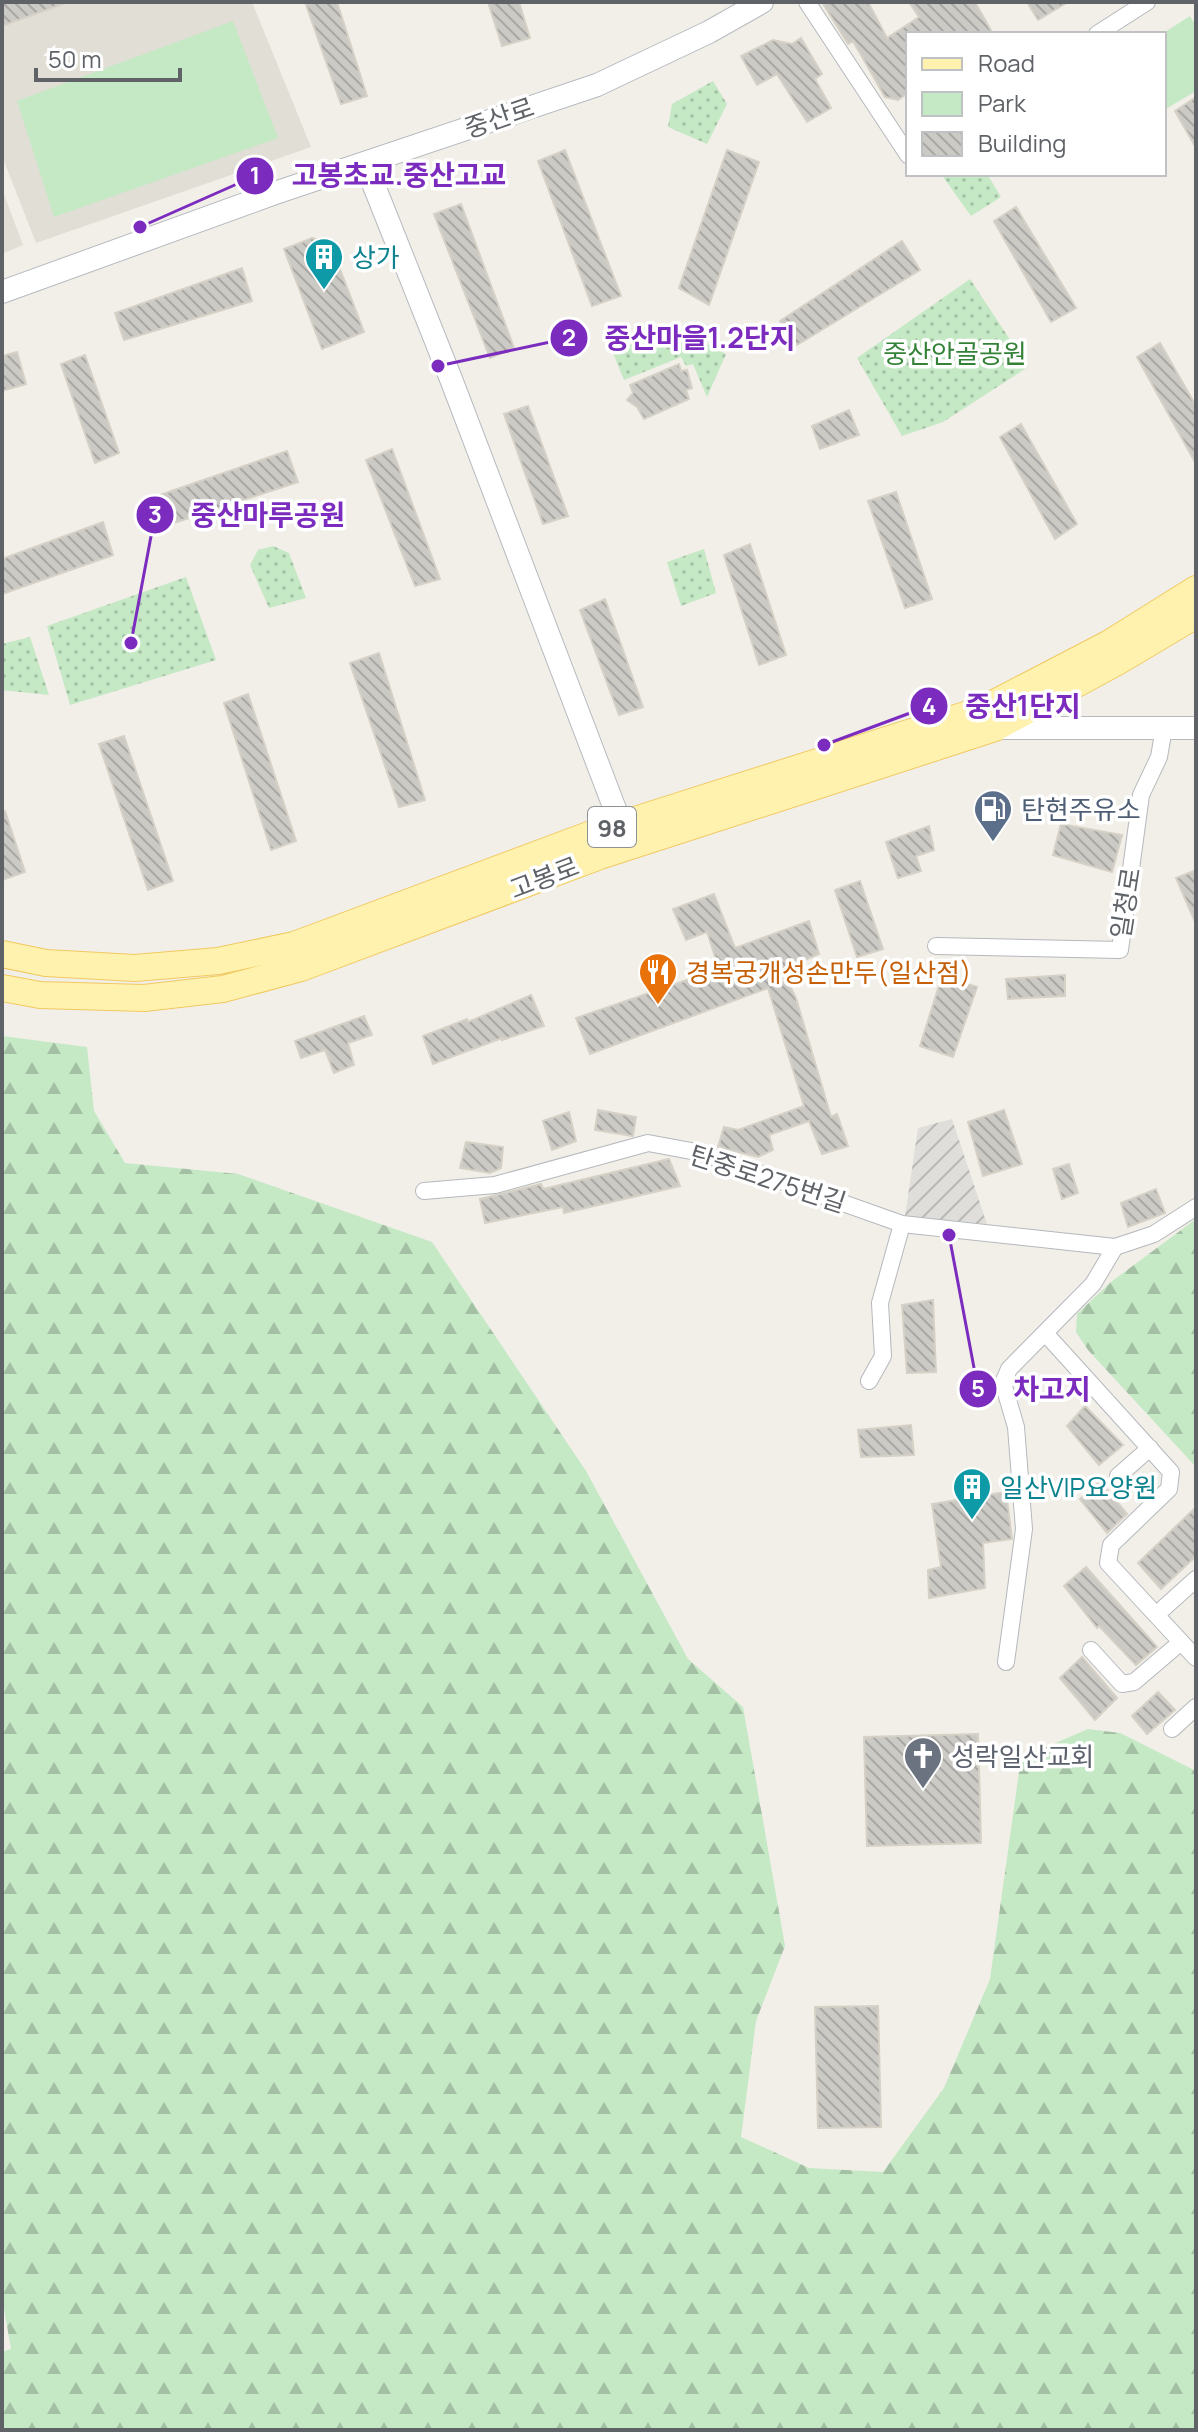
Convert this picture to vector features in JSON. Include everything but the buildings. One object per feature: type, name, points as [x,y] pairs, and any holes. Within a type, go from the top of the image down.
[{"type":"main road","name":"고봉로","points":[[2,954],[46,963],[135,968],[218,961],[294,945],[625,836],[981,710],[1108,644],[1196,589]]},
{"type":"main road","name":"고봉로","points":[[2,988],[40,995],[144,998],[223,989],[301,968],[625,836],[995,728],[1196,615]]},
{"type":"street","name":"중산로","points":[[2,292],[365,163],[597,85],[709,32],[762,2]]},
{"type":"street","points":[[807,2],[906,153]]},
{"type":"street","points":[[1100,32],[1147,2]]},
{"type":"street","points":[[365,163],[463,409],[625,836]]},
{"type":"street","points":[[995,728],[1196,728]]},
{"type":"street","name":"일청로","points":[[936,946],[1120,950],[1141,795],[1159,757],[1164,728]]},
{"type":"street","name":"탄중로275번길","points":[[424,1191],[495,1185],[648,1143],[702,1153],[902,1224],[1115,1247],[1154,1234],[1196,1207]]},
{"type":"street","points":[[869,1381],[883,1356],[880,1303],[902,1224]]},
{"type":"street","points":[[1006,1662],[1024,1529],[1016,1427],[1003,1383],[1009,1369],[1093,1284],[1115,1247]]},
{"type":"street","points":[[1045,1333],[1171,1472],[1169,1489],[1111,1545],[1108,1563],[1196,1658]]},
{"type":"street","points":[[1118,1476],[1150,1448]]},
{"type":"street","points":[[1156,1615],[1196,1579]]},
{"type":"street","points":[[1091,1650],[1122,1684],[1134,1682],[1181,1642]]},
{"type":"street","points":[[1172,1729],[1196,1707]]},
{"type":"shaded area","points":[[2,2],[252,2],[311,147],[36,243],[2,156]]},
{"type":"shaded area","points":[[2,189],[23,245],[2,254]]},
{"type":"shaded area","points":[[952,1119],[987,1224],[905,1216],[918,1128]]},
{"type":"green space","points":[[1190,16],[1196,26],[1196,91],[1166,109],[1166,32]]},
{"type":"green space","points":[[233,21],[278,138],[54,217],[17,101]]},
{"type":"green space","points":[[713,81],[727,104],[707,144],[668,127],[672,104]]},
{"type":"green space","points":[[942,176],[988,176],[1001,197],[971,216]]},
{"type":"green space","name":"중산안골공원","points":[[970,279],[1028,367],[943,422],[902,436],[857,358]]},
{"type":"green space","points":[[670,325],[726,354],[707,397],[693,364],[686,366],[681,357],[624,380],[613,353]]},
{"type":"green space","points":[[273,546],[289,553],[306,598],[269,608],[250,565],[258,550]]},
{"type":"green space","points":[[704,549],[716,593],[681,606],[667,562]]},
{"type":"green space","points":[[186,577],[216,660],[70,705],[47,626]]},
{"type":"green space","points":[[30,637],[49,695],[2,690],[2,644]]},
{"type":"green space","points":[[2,1036],[87,1047],[94,1111],[125,1163],[238,1174],[432,1242],[586,1471],[688,1659],[743,1707],[785,1946],[756,2021],[741,2137],[809,2168],[883,2172],[944,2088],[990,1979],[1021,1758],[1088,1729],[1120,1733],[1196,1771],[1196,2430],[2,2430],[2,2352],[11,2349],[2,2297]]},
{"type":"green space","points":[[1196,1219],[1196,1467],[1088,1350],[1076,1332],[1077,1314],[1111,1282]]},
{"type":"place","name":"고봉초교.중산고교","points":[[140,227]]},
{"type":"place","name":"상가","points":[[324,291]]},
{"type":"place","name":"중산마을1.2단지","points":[[438,366]]},
{"type":"place","name":"중산마루공원","points":[[131,643]]},
{"type":"place","name":"중산1단지","points":[[824,745]]},
{"type":"place","name":"탄현주유소","points":[[993,843]]},
{"type":"place","name":"경복궁개성손만두(일산점)","points":[[658,1006]]},
{"type":"place","name":"차고지","points":[[949,1235]]},
{"type":"place","name":"일산VIP요양원","points":[[972,1521]]},
{"type":"place","name":"성락일산교회","points":[[923,1790]]}]
